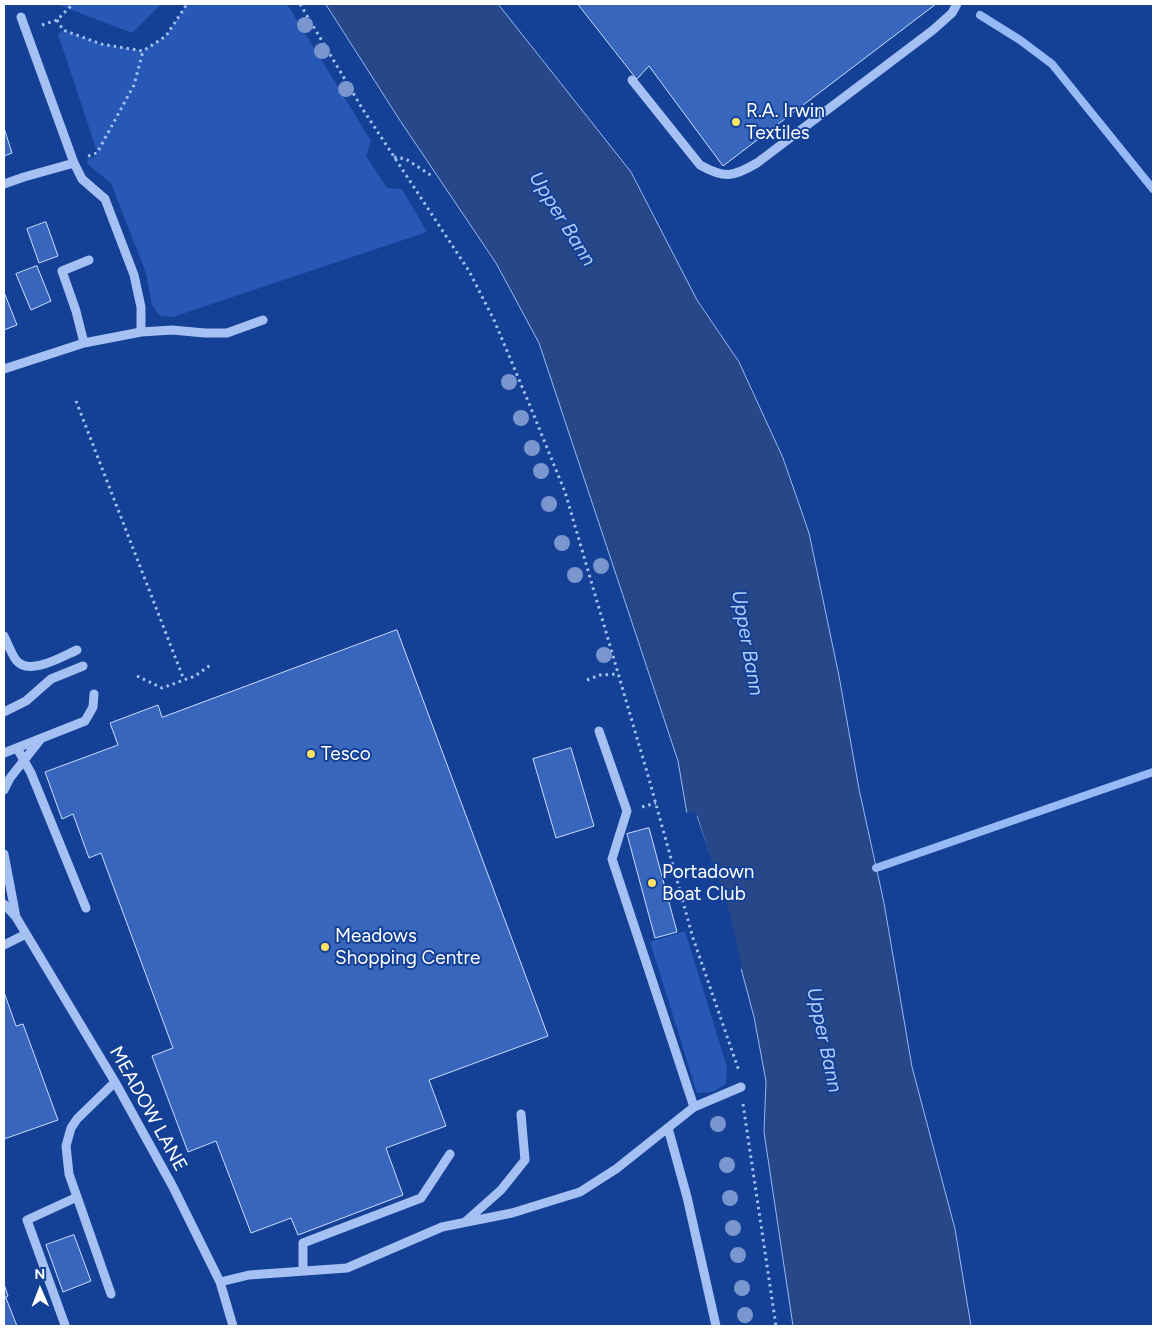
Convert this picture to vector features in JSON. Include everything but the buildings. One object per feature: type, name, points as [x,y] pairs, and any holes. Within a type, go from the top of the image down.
[{"type":"street","points":[[632,80],[700,165],[712,172],[724,175],[740,173],[757,163],[933,30],[952,13],[957,4]]},
{"type":"street","points":[[22,17],[74,163],[82,179],[106,199],[134,275],[141,307],[141,332]]},
{"type":"street","points":[[4,184],[74,163]]},
{"type":"street","points":[[84,343],[76,311],[62,271],[89,260]]},
{"type":"street","points":[[4,368],[84,343],[141,332],[172,330],[227,333],[263,320]]},
{"type":"street","points":[[4,636],[17,662],[24,666],[40,667],[77,650]]},
{"type":"street","points":[[4,712],[26,701],[51,679],[84,666]]},
{"type":"street","points":[[4,753],[85,721],[93,707],[94,694]]},
{"type":"street","points":[[599,731],[627,812],[612,859],[694,1107]]},
{"type":"street","points":[[4,790],[10,778],[40,740]]},
{"type":"street","points":[[17,748],[31,773],[86,908]]},
{"type":"street","name":"MEADOW LANE","points":[[4,854],[16,917]]},
{"type":"street","name":"MEADOW LANE","points":[[4,904],[16,917],[115,1082],[173,1187],[220,1282],[233,1326]]},
{"type":"street","points":[[4,945],[26,934]]},
{"type":"street","points":[[111,1294],[69,1174],[66,1146],[77,1119],[115,1082]]},
{"type":"street","points":[[220,1282],[249,1275],[347,1268],[442,1227],[512,1213],[580,1192],[616,1169],[694,1107],[741,1087]]},
{"type":"street","points":[[465,1222],[501,1190],[525,1160],[521,1114]]},
{"type":"street","points":[[668,1128],[687,1197],[716,1326]]},
{"type":"street","points":[[303,1271],[303,1243],[421,1198],[450,1154]]},
{"type":"street","points":[[65,1325],[27,1220],[77,1197]]},
{"type":"path","points":[[27,29],[58,20],[73,4]]},
{"type":"path","points":[[74,163],[97,153],[134,85],[143,51],[166,36],[187,4]]},
{"type":"path","points":[[300,4],[362,108],[468,271],[494,320],[565,492],[693,938],[738,1066],[776,1326]]},
{"type":"path","points":[[58,20],[63,30],[101,44],[143,51]]},
{"type":"path","points":[[394,157],[406,159],[432,176]]},
{"type":"path","points":[[76,401],[184,680]]},
{"type":"path","points":[[137,676],[162,688],[195,676],[212,664]]},
{"type":"path","points":[[587,680],[600,675],[618,674]]},
{"type":"shaded area","points":[[60,4],[161,4],[132,33]]},
{"type":"shaded area","points":[[187,4],[287,4],[371,141],[366,156],[387,188],[402,189],[427,232],[173,317],[160,316],[152,305],[146,273],[111,183],[87,164],[88,159],[98,155],[58,34],[63,30],[101,44],[143,51],[166,36]]},
{"type":"shaded area","points":[[685,931],[727,1067],[726,1084],[713,1092],[697,1093],[650,942]]},
{"type":"water","name":"Upper Bann","points":[[326,4],[498,4],[631,172],[697,300],[739,362],[783,458],[809,533],[839,676],[859,789],[884,903],[912,1067],[955,1229],[971,1326],[793,1326],[764,1132],[766,1081],[754,1017],[722,897],[697,816],[687,814],[678,761],[539,343],[496,263],[401,122]]},
{"type":"pier","points":[[695,811],[731,917],[742,969],[739,970],[720,898],[695,818],[685,814]]},
{"type":"waterway","points":[[980,15],[1020,40],[1052,64],[1153,189]]},
{"type":"waterway","points":[[876,868],[1153,772]]},
{"type":"place","name":"R.A. Irwin Textiles","points":[[736,122]]},
{"type":"place","name":"Tesco","points":[[311,754]]},
{"type":"place","name":"Portadown Boat Club","points":[[652,883]]},
{"type":"place","name":"Meadows Shopping Centre","points":[[325,947]]}]
